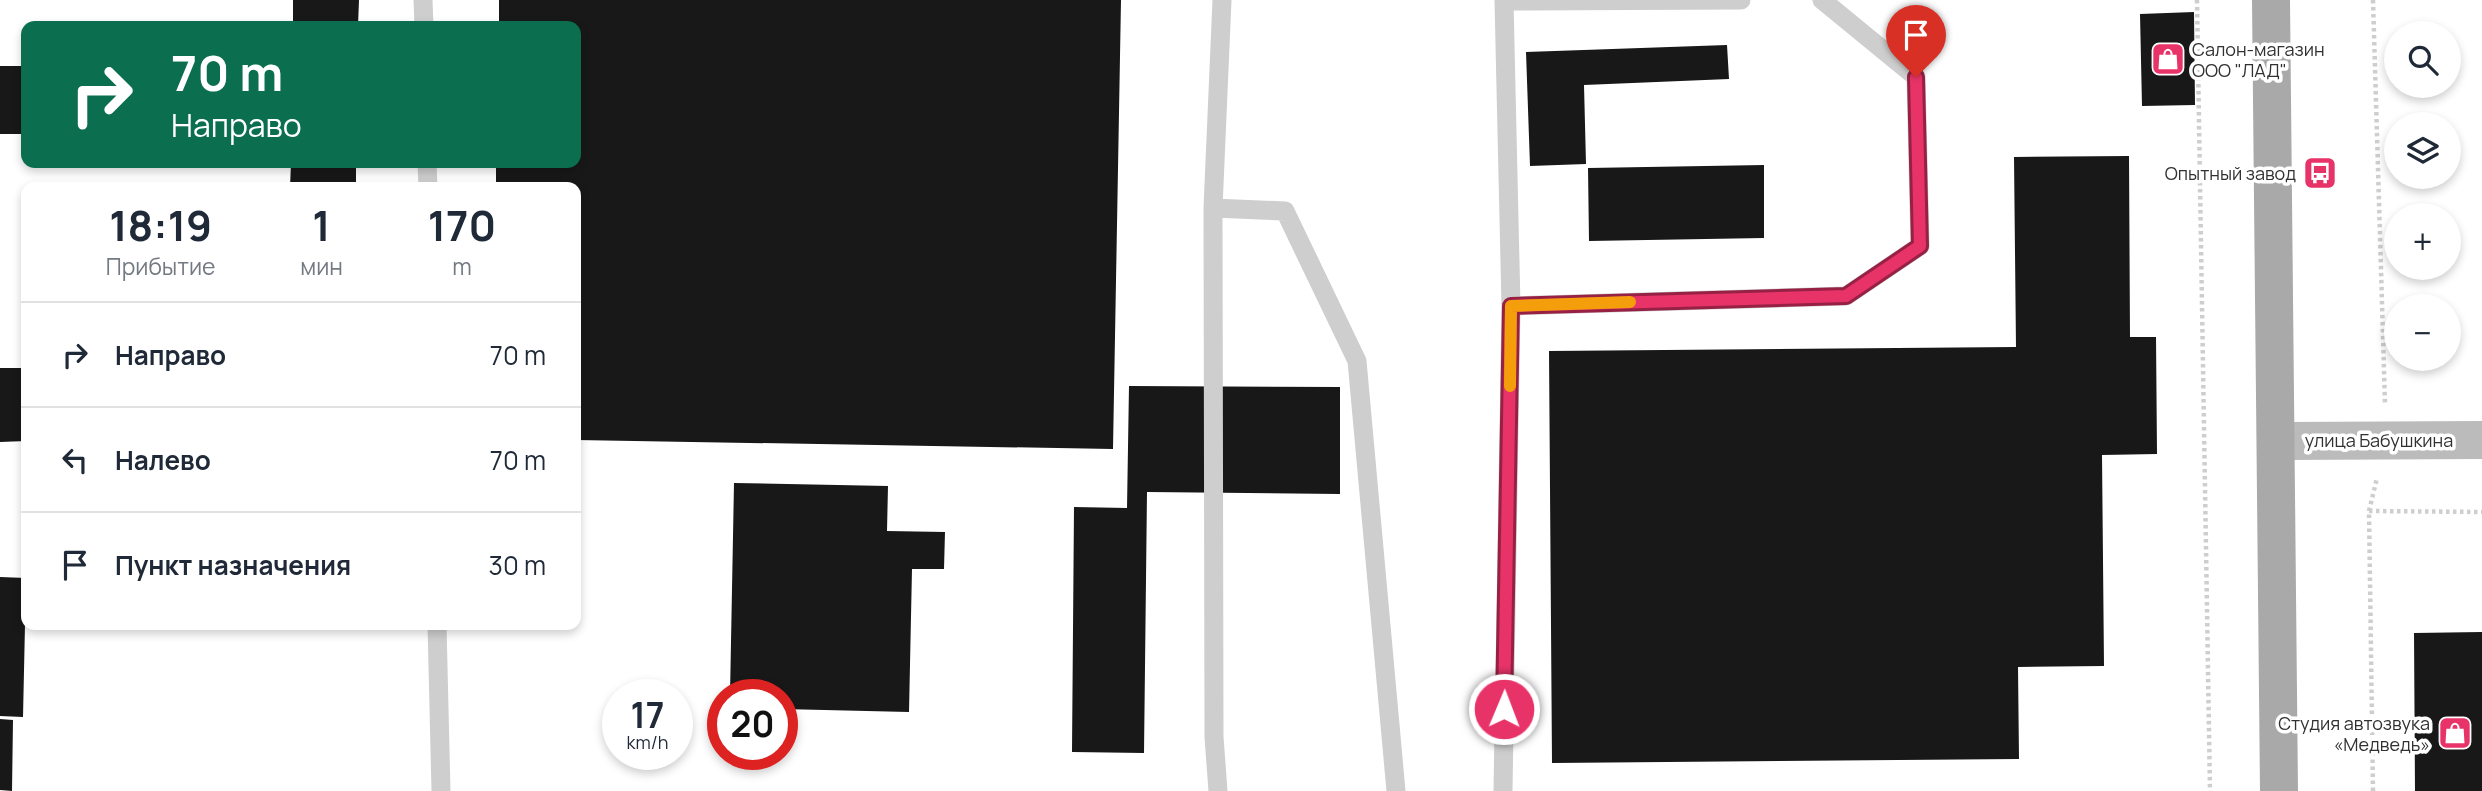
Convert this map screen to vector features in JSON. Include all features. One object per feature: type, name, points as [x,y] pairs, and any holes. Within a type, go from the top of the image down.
[{"type":"main road","points":[[2272,0],[2280,791]]},
{"type":"main road","name":"улица Бабушкина","points":[[2277,441],[2482,440]]},
{"type":"lane","points":[[424,0],[424,21]]},
{"type":"lane","points":[[1218,791],[1214,737],[1213,208],[1222,0]]},
{"type":"lane","points":[[1503,791],[1511,306],[1504,1],[1741,0]]},
{"type":"lane","points":[[1511,306],[1846,296],[1920,246],[1916,77],[1822,0]]},
{"type":"lane","points":[[1213,208],[1285,211],[1357,361],[1396,791]]},
{"type":"lane","points":[[437,630],[441,791]]},
{"type":"path","points":[[2197,0],[2210,791]]},
{"type":"path","points":[[2373,0],[2386,440],[2369,511],[2373,791]]},
{"type":"path","points":[[2369,511],[2482,512]]},
{"type":"building","points":[[293,0],[359,0],[358,21],[293,21]]},
{"type":"building","points":[[499,0],[1121,0],[1113,449],[581,440],[581,182],[496,182],[496,168],[581,168],[581,21],[499,21]]},
{"type":"building","name":"Салон-магазин ООО \"ЛАД\"","points":[[2194,12],[2195,105],[2142,106],[2140,14]]},
{"type":"building","points":[[1727,45],[1729,79],[1584,85],[1586,164],[1530,166],[1526,52]]},
{"type":"building","points":[[0,66],[21,66],[21,134],[0,134]]},
{"type":"building","points":[[2129,156],[2130,337],[2156,337],[2157,454],[2102,455],[2104,666],[2018,667],[2019,759],[1552,763],[1549,351],[2016,347],[2014,157]]},
{"type":"building","points":[[1764,165],[1764,238],[1589,241],[1588,168]]},
{"type":"building","points":[[291,168],[356,168],[356,182],[290,182]]},
{"type":"building","points":[[0,368],[21,368],[21,441],[0,442]]},
{"type":"building","points":[[1129,386],[1340,387],[1340,494],[1147,492],[1144,753],[1072,752],[1074,507],[1127,508]]},
{"type":"building","points":[[734,483],[888,486],[887,531],[945,532],[944,569],[912,569],[909,712],[798,709],[798,679],[730,679]]},
{"type":"building","points":[[0,577],[21,578],[21,630],[25,630],[23,717],[0,716]]},
{"type":"building","points":[[2482,632],[2482,791],[2415,791],[2414,633]]},
{"type":"building","points":[[0,719],[13,720],[12,791],[0,790]]},
{"type":"slow traffic","points":[[1510,386],[1511,306],[1630,302]]},
{"type":"place","name":"Салон-магазин ООО \"ЛАД\"","points":[[2168,59]]},
{"type":"place","name":"Опытный завод","points":[[2320,173]]},
{"type":"place","name":"Студия автозвука «Медведь»","points":[[2455,733]]},
{"type":"route","points":[[1504,709],[1511,306],[1846,296],[1920,246],[1916,77]]}]
